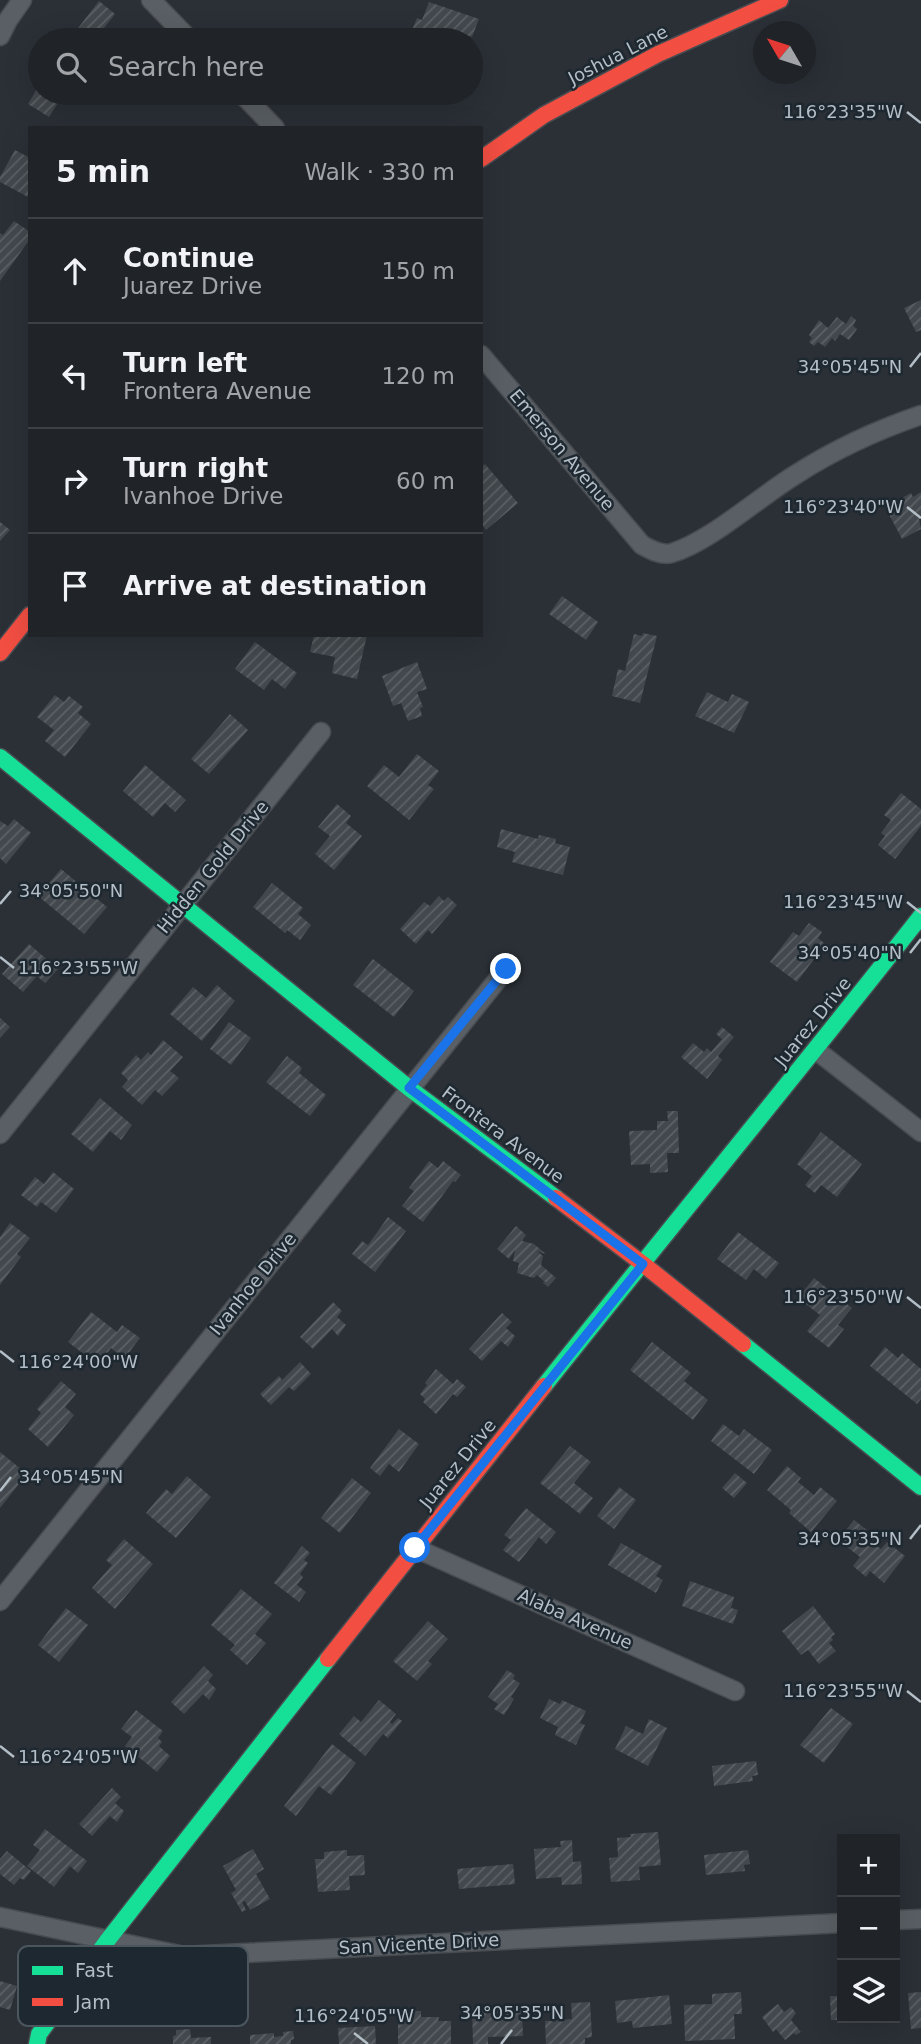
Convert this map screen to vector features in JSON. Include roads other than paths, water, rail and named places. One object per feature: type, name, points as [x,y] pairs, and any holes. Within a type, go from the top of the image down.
[{"type":"street","points":[[0,36],[22,0]]},
{"type":"street","points":[[150,0],[178,28]]},
{"type":"street","name":"Joshua Lane","points":[[483,158],[544,115],[624,72],[780,0]]},
{"type":"street","points":[[253,105],[273,126]]},
{"type":"street","name":"Emerson Avenue","points":[[483,357],[642,545],[654,552],[669,554],[695,543],[796,474],[883,428],[921,415]]},
{"type":"street","points":[[0,653],[28,618]]},
{"type":"street","name":"Hidden Gold Drive","points":[[0,1134],[321,732]]},
{"type":"street","name":"Frontera Avenue","points":[[0,757],[409,1088],[643,1264],[921,1487]]},
{"type":"street","name":"Juarez Drive","points":[[103,1946],[415,1548],[921,916]]},
{"type":"street","name":"Ivanhoe Drive","points":[[0,1601],[506,969]]},
{"type":"street","points":[[816,1050],[921,1132]]},
{"type":"street","name":"Alaba Avenue","points":[[415,1548],[735,1691]]},
{"type":"street","name":"San Vicente Drive","points":[[0,1917],[133,1946]]},
{"type":"street","points":[[900,1920],[921,1919]]},
{"type":"street","name":"San Vicente Drive","points":[[248,1953],[837,1923]]},
{"type":"street","name":"Juarez Drive","points":[[37,2044],[46,2026]]}]
